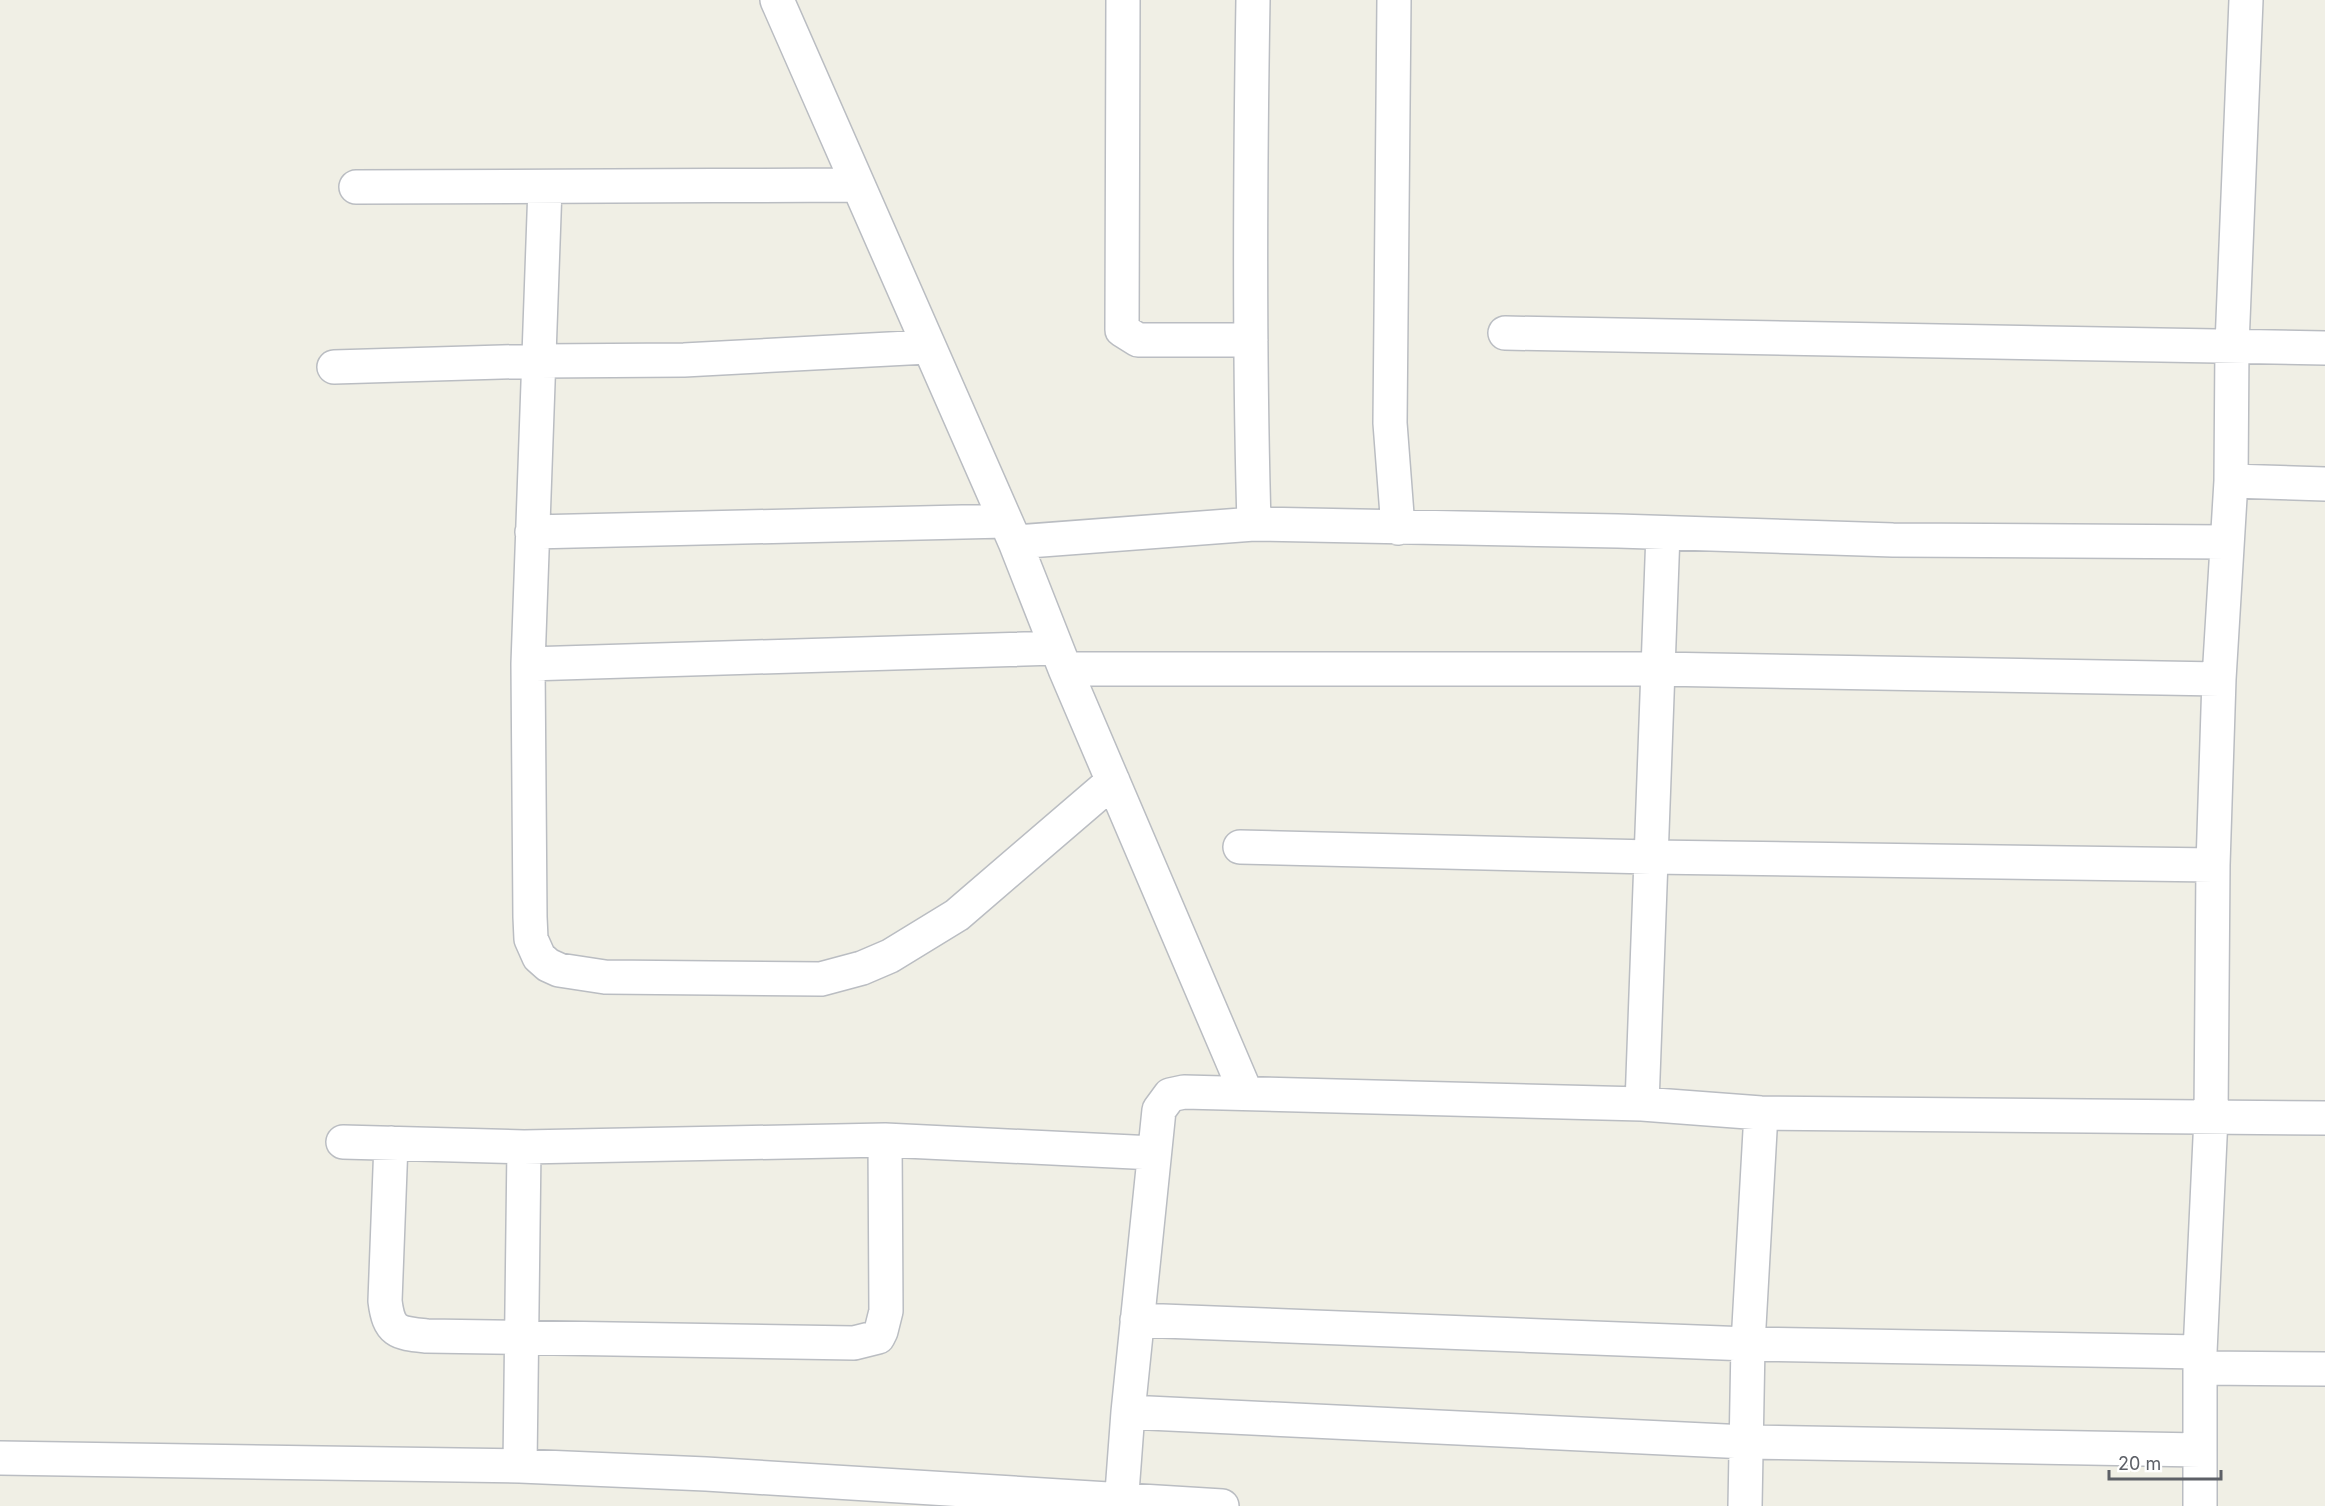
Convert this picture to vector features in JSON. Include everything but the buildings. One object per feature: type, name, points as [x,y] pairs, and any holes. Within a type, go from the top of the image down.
[{"type":"street","points":[[777,0],[1010,531],[1061,658],[1246,1093]]},
{"type":"street","points":[[1123,0],[1122,330],[1138,340],[1251,340]]},
{"type":"street","points":[[1253,0],[1251,340],[1254,524]]},
{"type":"street","points":[[1394,0],[1390,423],[1398,528]]},
{"type":"street","points":[[2200,1506],[2200,1360],[2211,1117],[2213,865],[2219,679],[2231,481],[2232,345],[2246,0]]},
{"type":"street","points":[[356,187],[857,186]]},
{"type":"street","points":[[545,187],[528,664],[531,939],[539,957],[548,965],[559,970],[626,978],[821,979],[862,968],[890,956],[957,915],[1113,781]]},
{"type":"street","points":[[1505,333],[2325,348]]},
{"type":"street","points":[[334,367],[539,361],[684,360],[927,346]]},
{"type":"street","points":[[2231,481],[2325,483]]},
{"type":"street","points":[[531,532],[1010,531],[1254,524],[1893,540],[2227,542]]},
{"type":"street","points":[[1642,1104],[1663,533]]},
{"type":"street","points":[[528,664],[1061,658],[2219,679]]},
{"type":"street","points":[[1240,847],[1651,857],[2213,865]]},
{"type":"street","points":[[1122,1502],[1128,1412],[1159,1110],[1170,1095],[1184,1092],[1246,1093],[1642,1104],[1761,1113],[2325,1118]]},
{"type":"street","points":[[1745,1506],[1748,1344],[1761,1113]]},
{"type":"street","points":[[343,1142],[524,1147],[885,1140],[1154,1153]]},
{"type":"street","points":[[391,1143],[385,1301],[387,1317],[392,1327],[403,1333],[427,1336],[854,1343],[878,1337],[882,1331],[886,1311],[885,1140]]},
{"type":"street","points":[[520,1466],[524,1147]]},
{"type":"street","points":[[1137,1320],[2200,1360],[2325,1369]]},
{"type":"street","points":[[1128,1412],[1746,1442],[2200,1450]]},
{"type":"street","points":[[0,1458],[520,1466],[903,1496],[1222,1506]]}]
